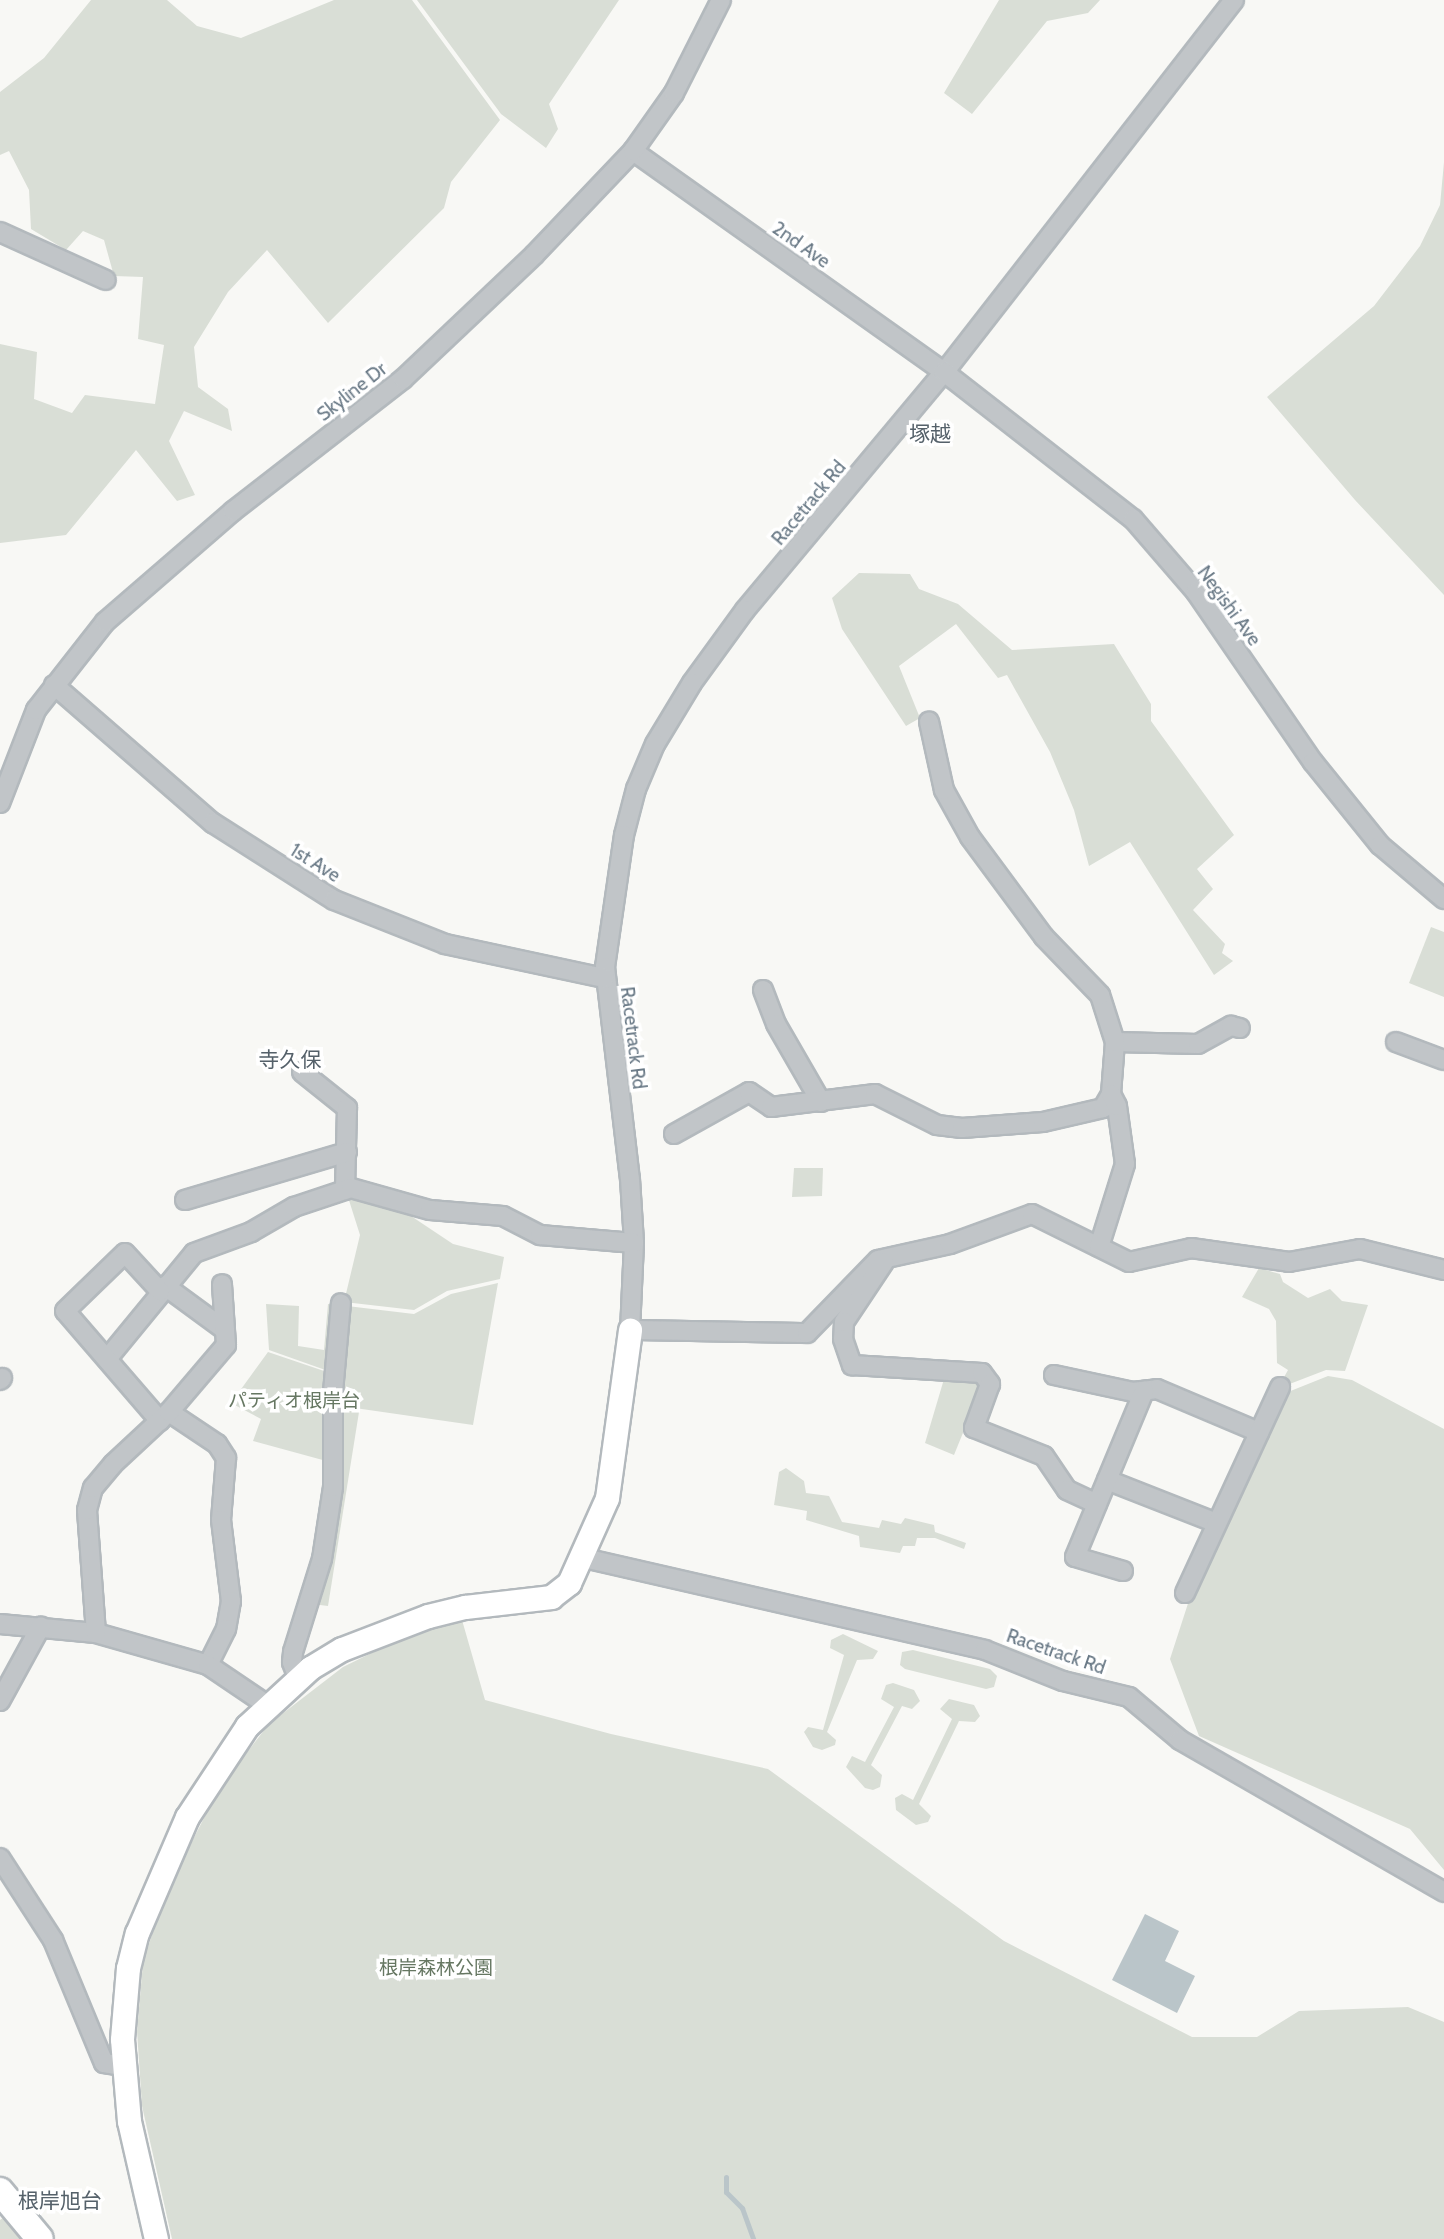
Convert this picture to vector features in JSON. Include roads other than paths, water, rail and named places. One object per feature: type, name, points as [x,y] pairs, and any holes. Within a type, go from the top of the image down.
[{"type":"main road","points":[[0,2191],[40,2239]]},
{"type":"street","name":"Skyline Dr","points":[[0,803],[36,710],[105,622],[233,511],[403,379],[464,324],[632,151],[674,93],[721,0]]},
{"type":"street","name":"Racetrack Rd","points":[[630,1329],[634,1243],[622,1111],[604,978],[624,835],[636,789],[655,744],[692,682],[745,610],[944,372],[1234,0]]},
{"type":"street","name":"2nd Ave","points":[[632,151],[944,372]]},
{"type":"street","points":[[0,232],[106,280]]},
{"type":"street","name":"Negishi Ave","points":[[944,372],[1133,519],[1196,592],[1313,762],[1380,845],[1444,899]]},
{"type":"street","name":"1st Ave","points":[[54,685],[213,823],[334,900],[445,944],[604,978]]},
{"type":"street","points":[[929,722],[944,790],[970,837],[1044,937],[1100,995],[1115,1042],[1111,1094],[1117,1106],[1125,1164],[1099,1247]]},
{"type":"street","points":[[763,990],[776,1024],[821,1102]]},
{"type":"street","points":[[1115,1042],[1198,1044],[1231,1026],[1240,1028]]},
{"type":"street","points":[[1396,1042],[1444,1060]]},
{"type":"street","points":[[302,1072],[347,1108],[345,1190]]},
{"type":"street","points":[[674,1134],[749,1092],[771,1107],[875,1094],[937,1125],[962,1128],[1095,1112],[1111,1094]]},
{"type":"street","points":[[185,1200],[347,1152]]},
{"type":"street","points":[[107,1359],[162,1288],[194,1253],[251,1232],[294,1207],[345,1190],[367,1189],[430,1210],[503,1216],[540,1235],[634,1243]]},
{"type":"street","points":[[156,2239],[140,2179],[122,2066],[128,1969],[162,1868],[217,1766],[267,1705],[298,1678],[342,1649],[428,1616],[465,1606],[551,1597],[569,1583],[584,1558],[614,1469],[630,1329],[807,1333],[878,1260],[950,1244],[1032,1214],[1129,1262],[1191,1248],[1289,1262],[1360,1249],[1444,1270]]},
{"type":"street","points":[[208,1665],[226,1629],[231,1601],[221,1520],[226,1458],[217,1444],[164,1416],[107,1359],[65,1311],[125,1253],[162,1288],[225,1330]]},
{"type":"street","points":[[887,1258],[844,1322],[843,1339],[852,1365],[982,1373],[990,1384],[974,1428],[1044,1456],[1067,1490],[1097,1504]]},
{"type":"street","points":[[96,1633],[87,1510],[93,1489],[113,1464],[164,1416],[226,1345],[222,1284]]},
{"type":"street","points":[[298,1678],[292,1662],[293,1651],[322,1559],[333,1487],[333,1392],[341,1303]]},
{"type":"street","points":[[1054,1375],[1133,1392],[1157,1389],[1259,1432]]},
{"type":"street","points":[[1185,1593],[1280,1387]]},
{"type":"street","points":[[1124,1571],[1075,1557],[1144,1391]]},
{"type":"street","points":[[1107,1480],[1217,1523]]},
{"type":"street","name":"Racetrack Rd","points":[[584,1558],[985,1650],[1063,1681],[1129,1697],[1181,1740],[1444,1892]]},
{"type":"street","points":[[0,1624],[96,1633],[208,1665],[247,1686],[267,1705]]},
{"type":"street","points":[[0,1701],[41,1626]]},
{"type":"street","points":[[0,1858],[53,1940],[104,2063],[122,2066]]},
{"type":"waterway","points":[[726,2177],[726,2192],[742,2208],[753,2239]]},
{"type":"district","name":"塚越","points":[[930,434]]},
{"type":"district","name":"寺久保","points":[[290,1060]]},
{"type":"district","name":"根岸旭台","points":[[60,2201]]},
{"type":"park label","name":"パティオ根岸台","points":[[294,1401]]},
{"type":"park label","name":"根岸森林公園","points":[[436,1968]]}]
